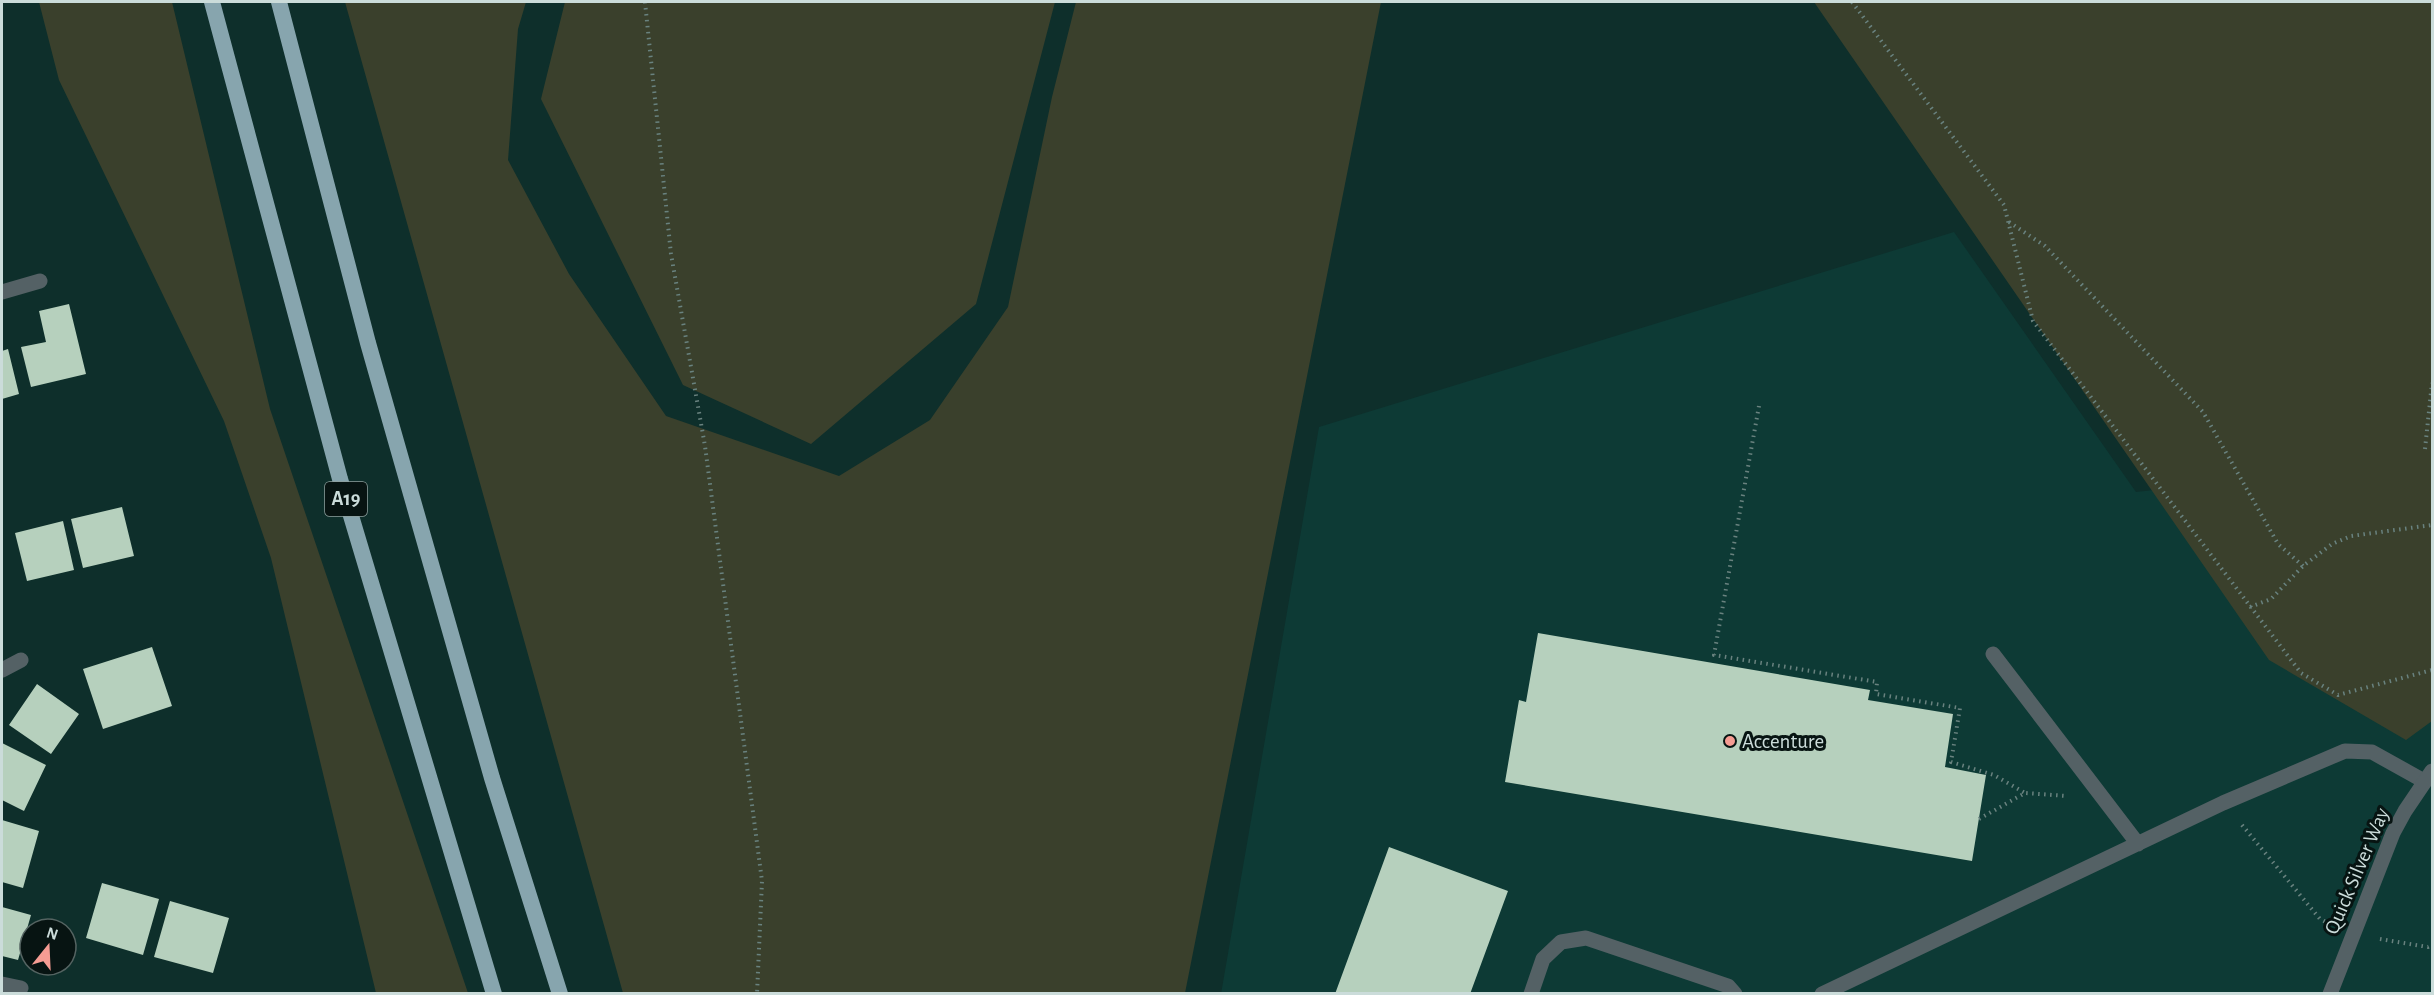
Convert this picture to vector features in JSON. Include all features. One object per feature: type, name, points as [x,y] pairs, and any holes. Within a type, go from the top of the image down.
[{"type":"highway","name":"A19","points":[[212,2],[340,479],[494,993]]},
{"type":"highway","points":[[279,2],[368,343],[492,778],[560,993]]},
{"type":"street","points":[[2,292],[40,281]]},
{"type":"street","points":[[1993,654],[2138,844]]},
{"type":"street","points":[[2,670],[21,660]]},
{"type":"street","points":[[1822,993],[2223,803],[2345,751],[2372,752],[2428,776]]},
{"type":"street","name":"Quick Silver Way","points":[[2330,993],[2393,833],[2428,776]]},
{"type":"street","points":[[1531,993],[1543,959],[1561,942],[1586,938],[1728,986],[1735,993]]},
{"type":"street","points":[[2,984],[21,988]]},
{"type":"path","points":[[645,2],[671,254],[705,446],[762,881],[757,993]]},
{"type":"path","points":[[1852,2],[2004,205],[2032,321],[2301,673],[2338,695],[2433,670]]},
{"type":"path","points":[[2008,221],[2045,246],[2203,412],[2278,544],[2303,566]]},
{"type":"path","points":[[2425,449],[2433,383]]},
{"type":"path","points":[[1759,406],[1714,655],[1876,682],[1876,694],[1960,708],[1951,762],[1994,775],[2025,793],[2106,800]]},
{"type":"path","points":[[2250,607],[2271,599],[2303,566],[2332,544],[2351,536],[2433,525]]},
{"type":"path","points":[[1979,819],[2025,793]]},
{"type":"path","points":[[2223,803],[2320,920],[2352,934],[2428,947],[2433,945]]},
{"type":"shaded area","points":[[1954,232],[2136,492],[2432,460],[2432,993],[1221,994],[1319,427]]},
{"type":"green space","points":[[39,2],[172,2],[270,409],[468,993],[376,993],[271,558],[224,421],[59,80]]},
{"type":"green space","points":[[345,2],[526,2],[518,29],[508,160],[569,274],[666,416],[839,476],[930,420],[1008,307],[1052,97],[1076,2],[1381,2],[1185,993],[623,993]]},
{"type":"green space","points":[[565,2],[1055,2],[976,304],[811,444],[683,385],[541,99]]},
{"type":"green space","points":[[1814,2],[2432,2],[2432,721],[2406,740],[2269,660]]},
{"type":"building","points":[[69,304],[86,374],[31,387],[21,347],[46,342],[39,311]]},
{"type":"building","points":[[8,349],[19,394],[2,399],[2,351]]},
{"type":"building","points":[[122,507],[134,556],[83,568],[71,519]]},
{"type":"building","points":[[63,521],[74,570],[27,581],[15,533]]},
{"type":"building","name":"Accenture","points":[[1538,633],[1870,690],[1868,700],[1953,714],[1945,767],[1986,775],[1972,861],[1505,782],[1519,700],[1526,702]]},
{"type":"building","points":[[152,647],[172,706],[103,729],[83,669]]},
{"type":"building","points":[[37,684],[79,714],[51,754],[9,725]]},
{"type":"building","points":[[2,743],[46,765],[24,811],[2,800]]},
{"type":"building","points":[[2,820],[39,831],[23,888],[2,882]]},
{"type":"building","points":[[1389,847],[1508,891],[1470,994],[1335,994]]},
{"type":"building","points":[[102,883],[159,899],[143,955],[86,938]]},
{"type":"building","points":[[170,901],[229,918],[213,973],[154,957]]},
{"type":"building","points":[[2,907],[31,915],[30,917],[18,917],[18,960],[2,956]]},
{"type":"place","name":"Accenture","points":[[1730,741]]}]
